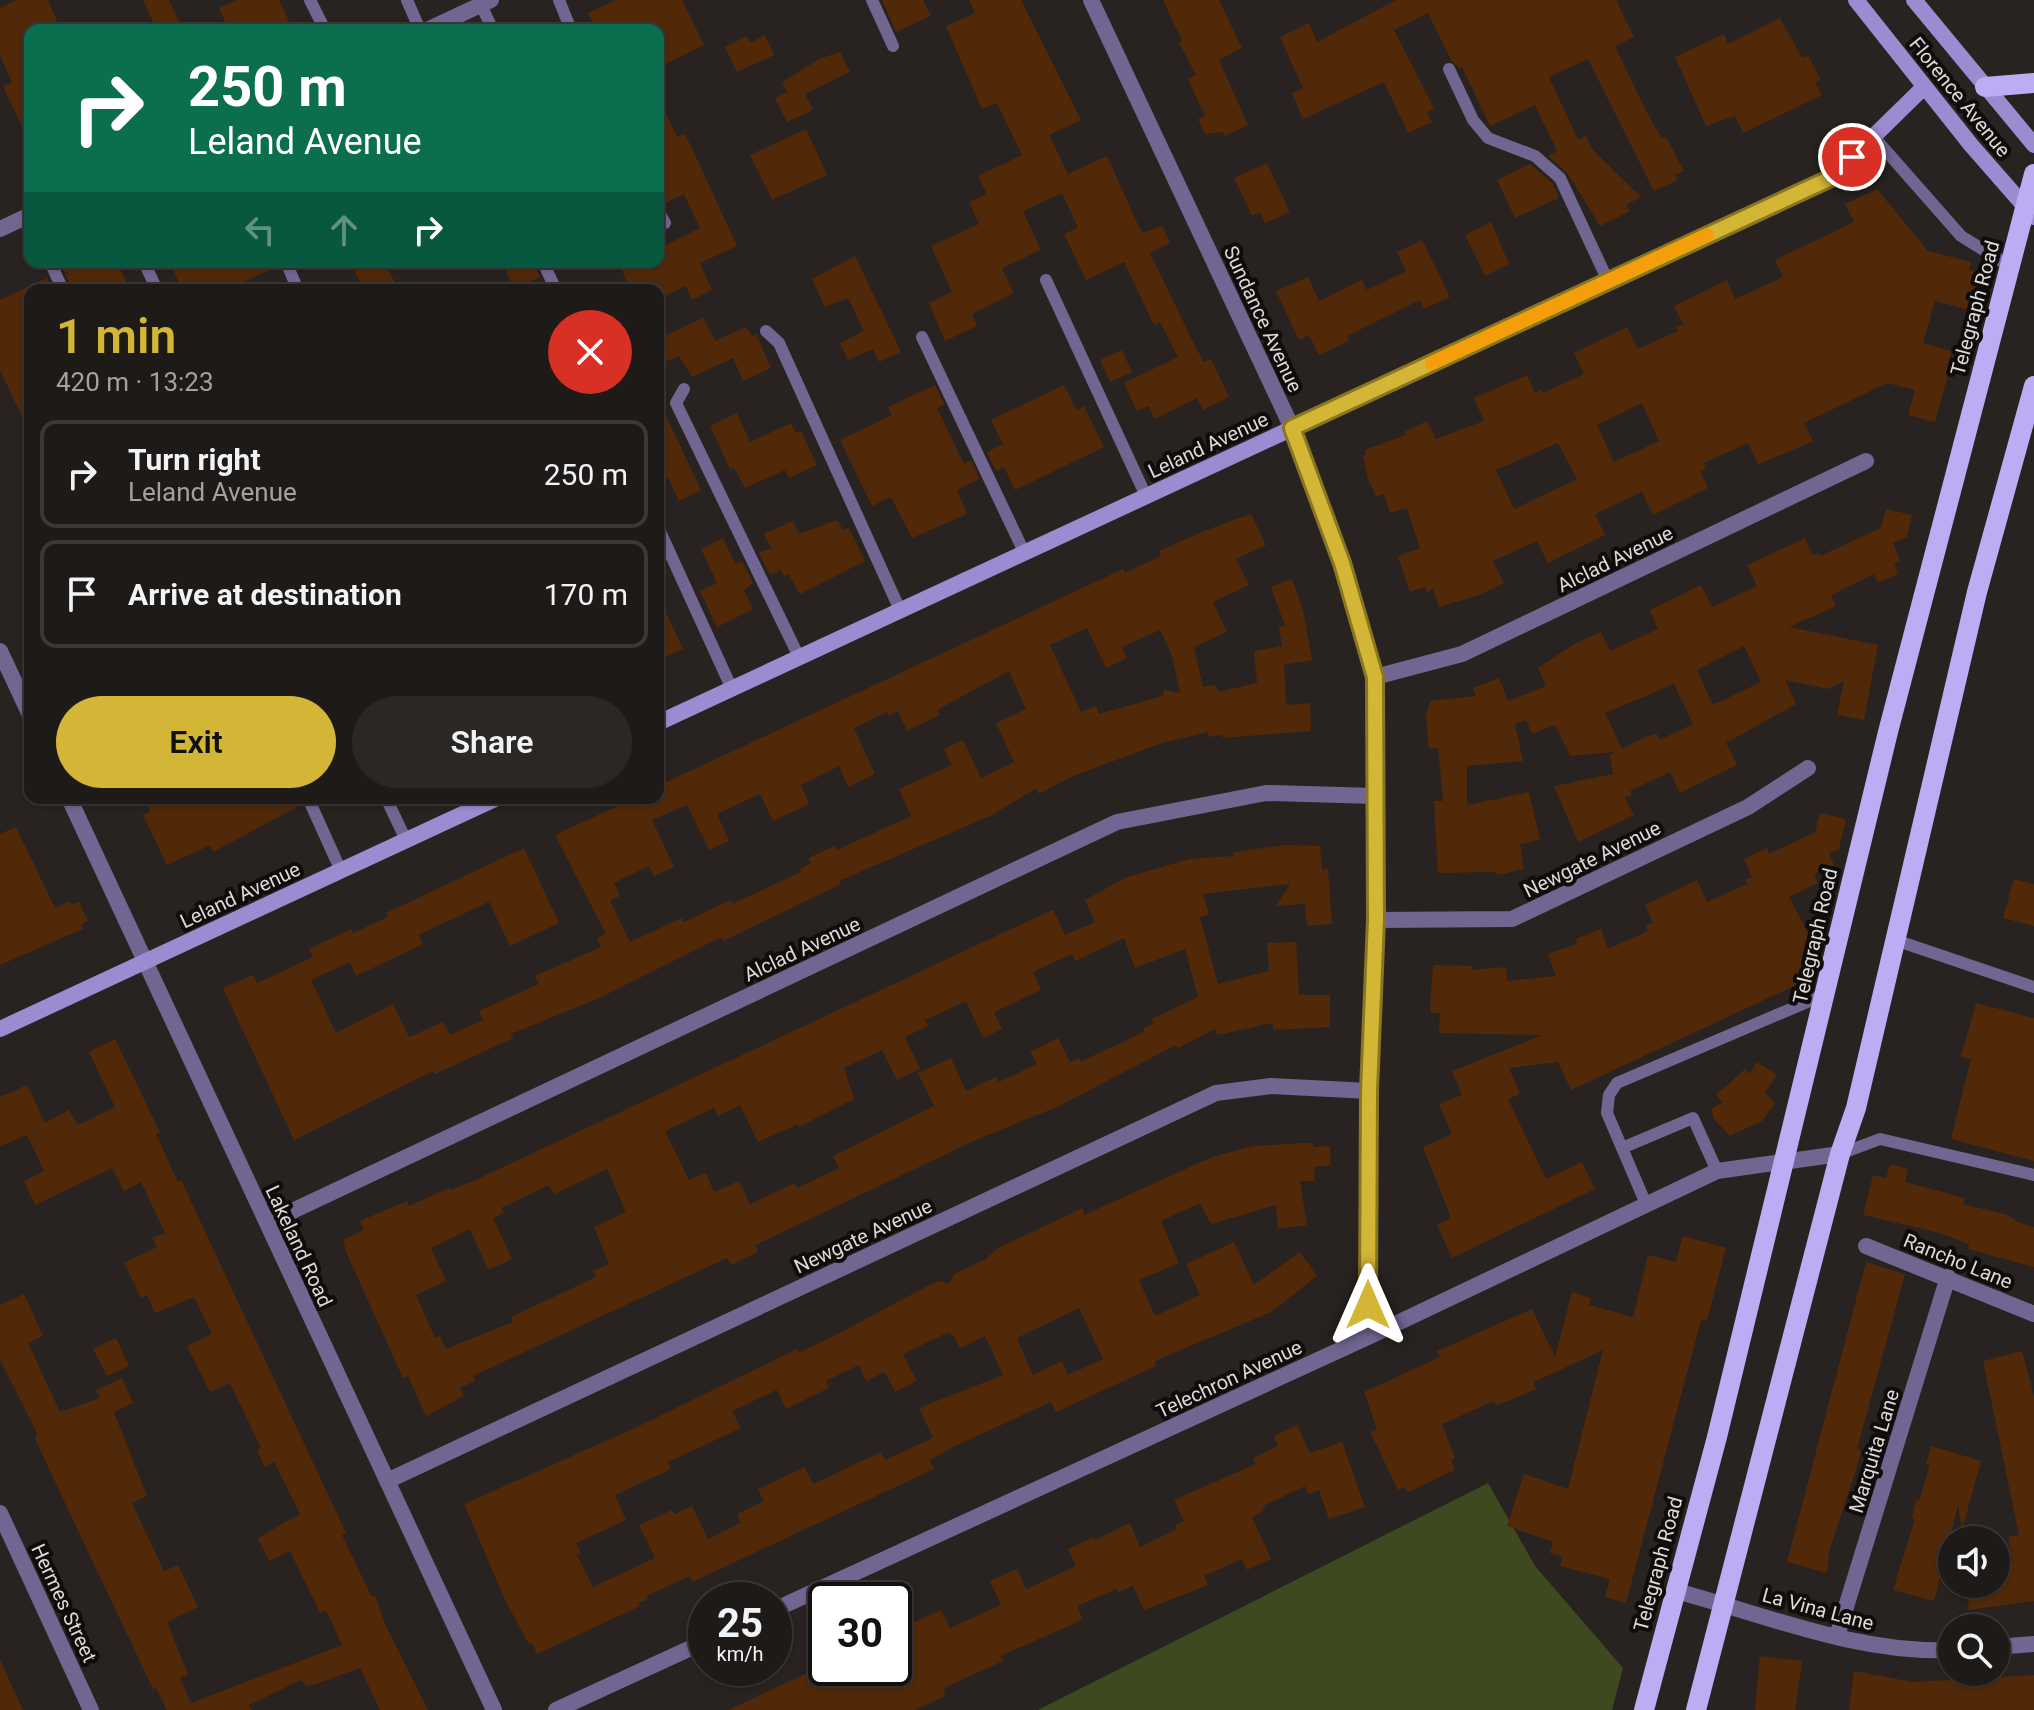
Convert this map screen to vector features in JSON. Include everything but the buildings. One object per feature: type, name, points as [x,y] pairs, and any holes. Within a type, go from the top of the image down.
[{"type":"main road","points":[[1985,87],[2034,83]]},
{"type":"main road","name":"Telegraph Road","points":[[1644,1710],[1786,1160],[1892,717],[2011,267],[2030,212],[2034,174]]},
{"type":"main road","points":[[1696,1710],[1840,1154],[1856,1108],[1977,592],[2034,386]]},
{"type":"street","name":"Sundance Avenue","points":[[1091,0],[1292,428],[1342,563],[1375,677],[1376,920],[1369,1091],[1368,1337]]},
{"type":"street","name":"Florence Avenue","points":[[1856,0],[1924,87],[2030,212]]},
{"type":"street","name":"Florence Avenue","points":[[1914,0],[2034,145]]},
{"type":"street","points":[[439,24],[486,2]]},
{"type":"street","name":"Leland Avenue","points":[[664,720],[1831,178],[1924,87]]},
{"type":"street","points":[[0,229],[24,219]]},
{"type":"street","name":"Alclad Avenue","points":[[1375,677],[1462,654],[1866,461]]},
{"type":"street","points":[[0,651],[24,702]]},
{"type":"street","name":"Newgate Avenue","points":[[1376,920],[1512,919],[1748,807],[1808,768]]},
{"type":"street","name":"Alclad Avenue","points":[[267,1223],[1117,822],[1266,793],[1376,796]]},
{"type":"street","name":"Lakeland Road","points":[[72,804],[494,1710]]},
{"type":"street","name":"Leland Avenue","points":[[0,1029],[484,804]]},
{"type":"street","name":"Newgate Avenue","points":[[387,1481],[1216,1093],[1271,1086],[1369,1091]]},
{"type":"street","name":"Telechron Avenue","points":[[792,1602],[1368,1337],[1717,1171],[1840,1154]]},
{"type":"street","name":"Rancho Lane","points":[[1866,1246],[2034,1314]]},
{"type":"street","name":"Marquita Lane","points":[[1837,1636],[1948,1277]]},
{"type":"street","name":"Hermes Street","points":[[0,1513],[91,1710]]},
{"type":"street","name":"La Vina Lane","points":[[1676,1591],[1894,1649],[1938,1650]]},
{"type":"street","points":[[2010,1646],[2034,1644]]},
{"type":"street","points":[[556,1710],[688,1649]]},
{"type":"lane","points":[[310,0],[322,24]]},
{"type":"lane","points":[[407,0],[424,24]]},
{"type":"lane","points":[[559,0],[569,24]]},
{"type":"lane","points":[[872,0],[893,46]]},
{"type":"lane","points":[[486,2],[492,24]]},
{"type":"lane","points":[[1449,69],[1473,120],[1488,138],[1535,156],[1560,178],[1608,281]]},
{"type":"lane","points":[[1873,136],[1961,236],[2011,267]]},
{"type":"lane","points":[[1046,280],[1146,496]]},
{"type":"lane","points":[[766,331],[779,343],[900,610]]},
{"type":"lane","points":[[922,337],[1024,552]]},
{"type":"lane","points":[[684,389],[676,403],[799,657]]},
{"type":"lane","points":[[664,540],[732,689]]},
{"type":"lane","points":[[311,804],[341,871]]},
{"type":"lane","points":[[389,804],[406,840]]},
{"type":"lane","points":[[1895,940],[2034,987]]},
{"type":"lane","points":[[1646,1204],[1607,1113],[1609,1095],[1617,1083],[1826,994]]},
{"type":"lane","points":[[1622,1148],[1693,1118],[1717,1171]]},
{"type":"lane","points":[[1840,1154],[1880,1139],[2034,1175]]},
{"type":"green space","points":[[1488,1483],[1535,1566],[1623,1668],[1612,1710],[1038,1710]]},
{"type":"slow traffic","points":[[1432,363],[1707,235]]},
{"type":"route","points":[[1368,1305],[1369,1091],[1376,920],[1375,677],[1342,563],[1292,428],[1831,178],[1852,157]]}]
